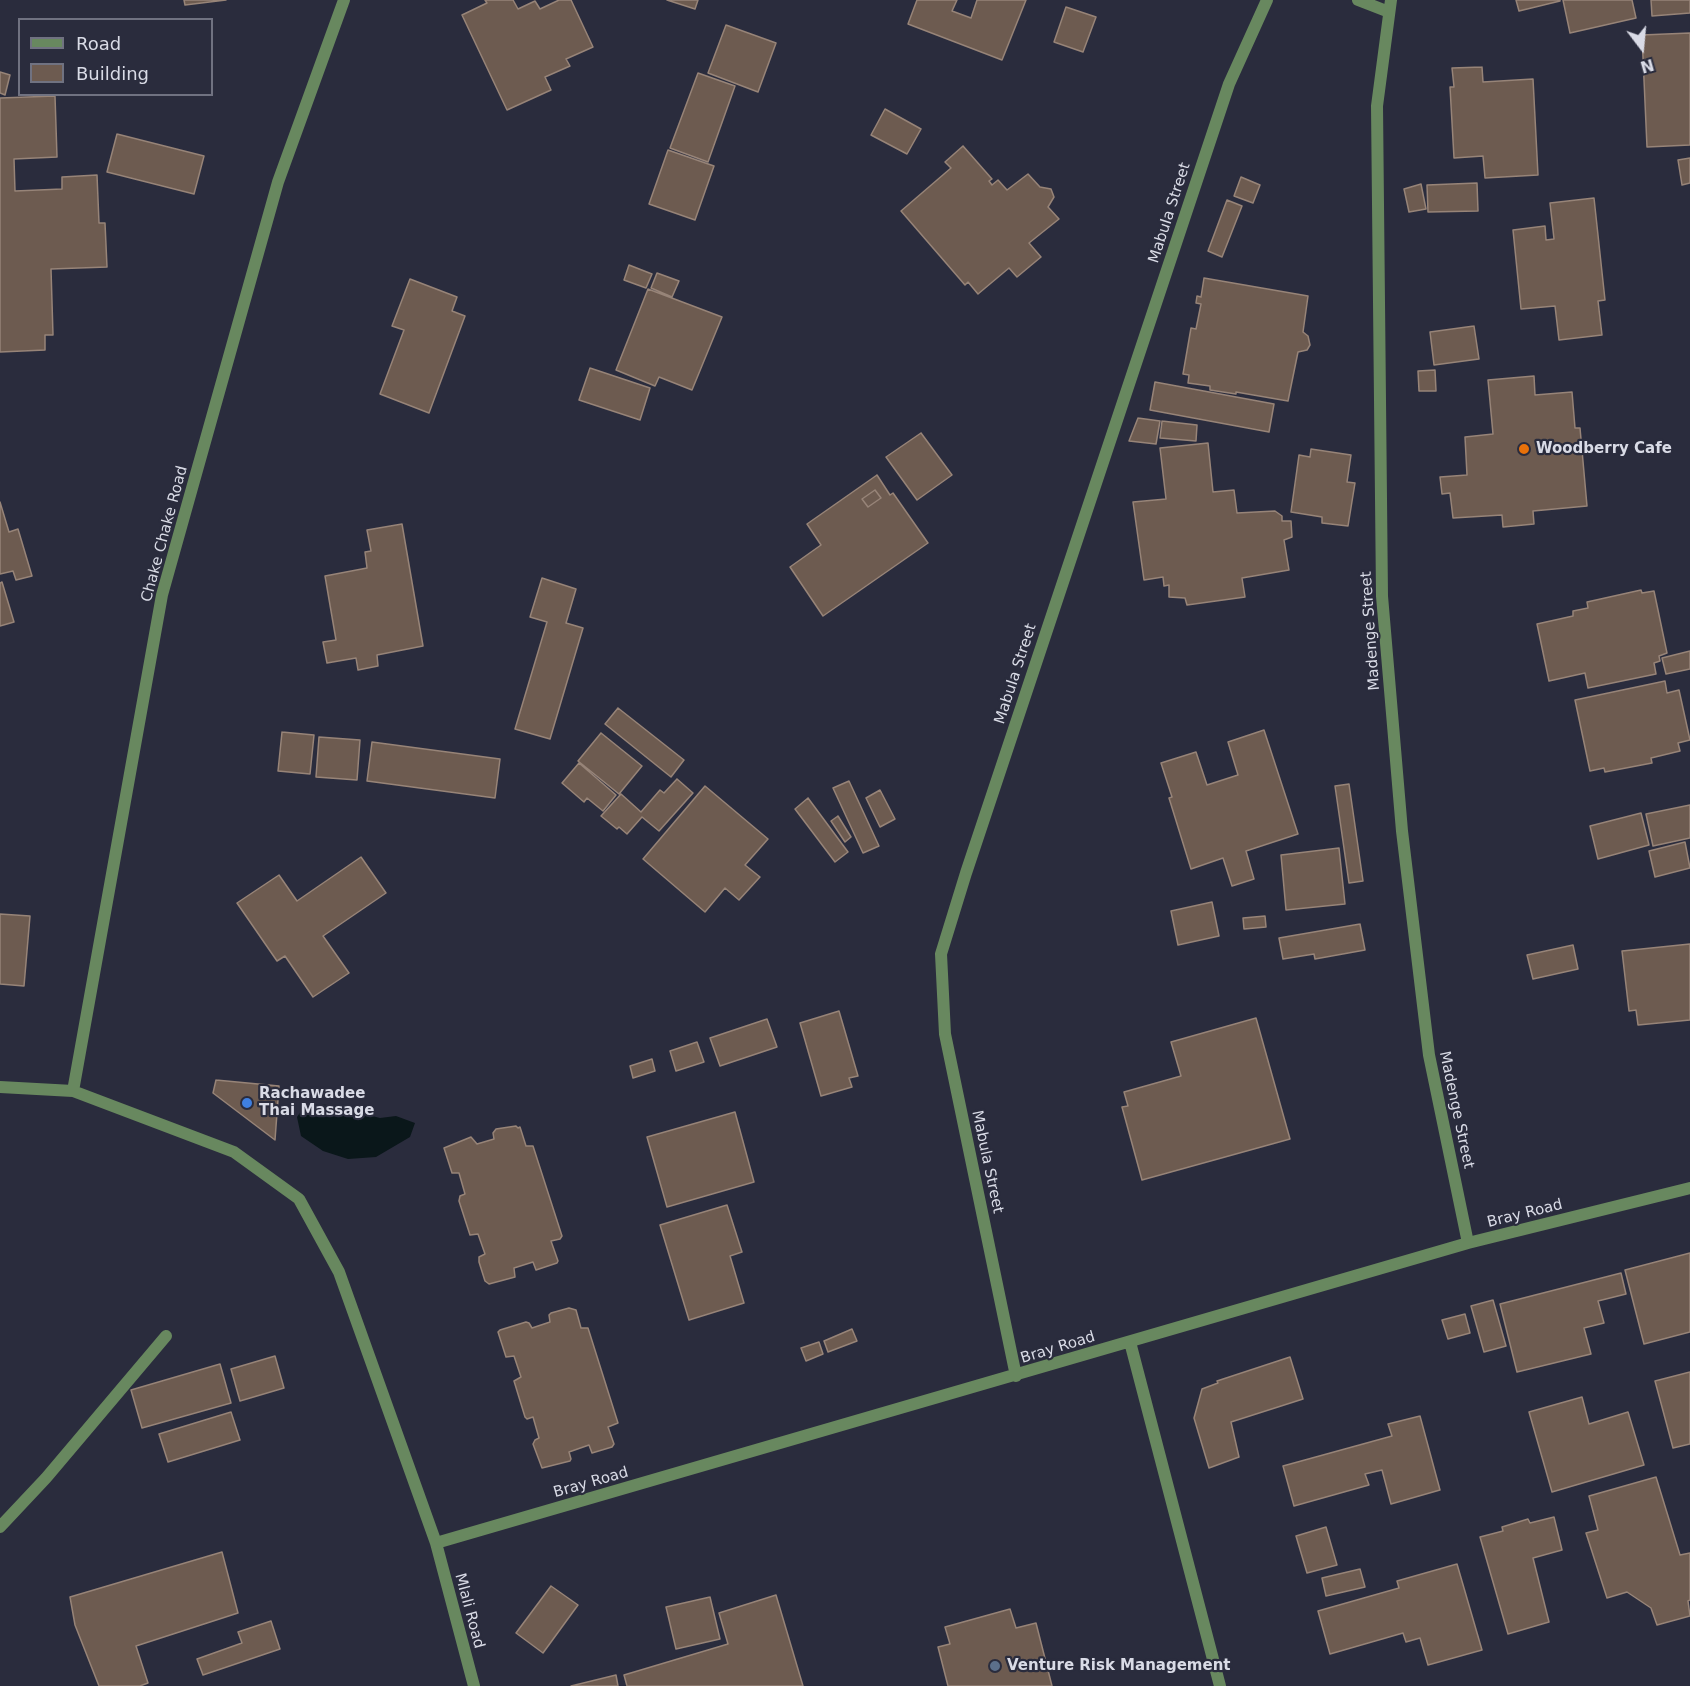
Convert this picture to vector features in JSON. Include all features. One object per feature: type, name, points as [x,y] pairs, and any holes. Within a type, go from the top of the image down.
[{"type":"street","name":"Chake Chake Road","points":[[73,1091],[162,595],[278,182],[344,0]]},
{"type":"street","name":"Mabula Street","points":[[1016,1376],[945,1034],[941,954],[969,861],[1229,84],[1267,0]]},
{"type":"street","name":"Madenge Street","points":[[1358,0],[1390,6],[1377,106],[1382,596],[1402,831],[1429,1055],[1468,1243]]},
{"type":"street","name":"Mlali Road","points":[[0,1087],[73,1091],[234,1152],[299,1199],[339,1272],[436,1543],[474,1686]]},
{"type":"street","name":"Bray Road","points":[[436,1543],[1468,1243],[1690,1188]]},
{"type":"street","points":[[0,1527],[46,1478],[166,1336]]},
{"type":"street","points":[[1130,1342],[1220,1686]]},
{"type":"shaded area","points":[[306,1104],[329,1105],[380,1118],[396,1116],[415,1123],[410,1137],[376,1157],[348,1159],[323,1151],[301,1136],[297,1117]]},
{"type":"building","points":[[184,0],[226,0],[185,5]]},
{"type":"building","points":[[485,0],[513,0],[518,9],[535,1],[540,9],[559,0],[571,0],[593,47],[566,59],[570,66],[545,77],[551,90],[507,110],[462,15],[487,3]]},
{"type":"building","points":[[667,0],[698,0],[695,9]]},
{"type":"building","points":[[917,0],[957,0],[952,11],[971,18],[977,0],[1026,0],[1002,60],[908,24]]},
{"type":"building","points":[[1516,0],[1560,0],[1560,1],[1519,11]]},
{"type":"building","points":[[1563,0],[1632,0],[1636,18],[1570,33]]},
{"type":"building","points":[[1651,0],[1690,0],[1690,13],[1652,16]]},
{"type":"building","points":[[1066,7],[1096,17],[1083,52],[1054,42]]},
{"type":"building","points":[[726,25],[776,43],[758,92],[708,73]]},
{"type":"building","points":[[1690,33],[1690,145],[1647,147],[1642,35]]},
{"type":"building","points":[[1482,67],[1483,82],[1533,79],[1538,175],[1485,178],[1483,156],[1454,158],[1450,87],[1454,87],[1452,68]]},
{"type":"building","points":[[0,72],[10,75],[5,95],[0,93]]},
{"type":"building","points":[[698,73],[735,86],[708,162],[670,148]]},
{"type":"building","points":[[55,96],[57,157],[14,159],[15,191],[62,189],[62,177],[97,175],[99,223],[105,223],[107,267],[51,269],[53,335],[45,335],[45,350],[0,352],[0,98]]},
{"type":"building","points":[[885,109],[921,129],[907,154],[871,135]]},
{"type":"building","points":[[117,134],[204,156],[194,194],[107,172]]},
{"type":"building","points":[[963,146],[992,179],[989,181],[992,185],[998,180],[1007,190],[1028,174],[1040,187],[1051,189],[1054,197],[1048,207],[1059,219],[1029,243],[1041,257],[1017,277],[1009,268],[978,294],[968,282],[965,285],[901,211],[951,168],[945,162]]},
{"type":"building","points":[[668,150],[714,166],[695,220],[649,204]]},
{"type":"building","points":[[1690,158],[1690,183],[1682,185],[1678,160]]},
{"type":"building","points":[[1241,177],[1260,185],[1253,203],[1234,196]]},
{"type":"building","points":[[1477,183],[1478,211],[1428,212],[1427,185]]},
{"type":"building","points":[[1421,184],[1426,209],[1409,212],[1404,189]]},
{"type":"building","points":[[1594,198],[1605,300],[1598,301],[1602,335],[1559,340],[1555,306],[1521,309],[1513,230],[1545,226],[1546,240],[1554,239],[1550,203]]},
{"type":"building","points":[[1227,200],[1242,206],[1222,257],[1208,251]]},
{"type":"building","points":[[629,265],[652,274],[646,288],[624,280]]},
{"type":"building","points":[[657,273],[679,281],[672,297],[651,288]]},
{"type":"building","points":[[1204,278],[1308,296],[1303,332],[1308,336],[1310,345],[1307,350],[1298,352],[1288,401],[1210,390],[1210,386],[1188,383],[1189,375],[1183,374],[1191,328],[1196,329],[1201,304],[1196,303],[1197,296],[1201,297]]},
{"type":"building","points":[[410,279],[457,297],[452,311],[465,316],[429,413],[380,394],[404,330],[392,326]]},
{"type":"building","points":[[648,289],[722,317],[692,390],[659,377],[655,386],[616,370]]},
{"type":"building","points":[[1474,326],[1479,359],[1434,365],[1430,332]]},
{"type":"building","points":[[590,368],[650,388],[640,420],[579,400]]},
{"type":"building","points":[[1435,370],[1436,391],[1419,391],[1418,371]]},
{"type":"building","name":"Woodberry Cafe","points":[[1534,376],[1535,395],[1572,392],[1575,428],[1580,428],[1587,506],[1533,511],[1534,524],[1503,527],[1502,515],[1453,518],[1450,493],[1442,494],[1440,477],[1467,475],[1465,437],[1493,434],[1488,380]]},
{"type":"building","points":[[1155,382],[1274,404],[1269,432],[1150,410]]},
{"type":"building","points":[[1138,418],[1160,421],[1156,444],[1129,441]]},
{"type":"building","points":[[1162,421],[1197,425],[1196,441],[1160,438]]},
{"type":"building","points":[[921,433],[952,475],[917,500],[886,457]]},
{"type":"building","points":[[1208,443],[1213,492],[1234,490],[1237,513],[1275,511],[1282,516],[1282,521],[1291,521],[1292,537],[1284,540],[1289,570],[1242,578],[1245,597],[1187,605],[1185,598],[1169,597],[1169,585],[1164,586],[1163,577],[1144,580],[1133,502],[1166,499],[1160,448]]},
{"type":"building","points":[[1311,449],[1351,455],[1347,482],[1355,483],[1348,526],[1322,523],[1322,517],[1291,512],[1299,455],[1310,457]]},
{"type":"building","points":[[877,475],[890,495],[893,493],[928,543],[823,616],[790,567],[821,545],[807,524]],"holes":[[[875,490],[881,498],[868,507],[862,499]]]},
{"type":"building","points":[[875,490],[881,498],[868,507],[862,499]]},
{"type":"building","points":[[0,502],[9,532],[18,529],[32,576],[16,580],[13,571],[0,574]]},
{"type":"building","points":[[402,524],[423,646],[377,655],[378,666],[358,670],[356,658],[327,663],[323,642],[336,640],[325,576],[367,568],[365,552],[371,551],[367,530]]},
{"type":"building","points":[[542,578],[576,589],[566,623],[583,628],[550,739],[515,729],[547,622],[530,617]]},
{"type":"building","points":[[2,582],[14,622],[0,626],[0,583]]},
{"type":"building","points":[[1641,590],[1642,593],[1654,591],[1667,653],[1659,656],[1660,661],[1654,663],[1656,674],[1588,688],[1585,673],[1549,681],[1537,624],[1573,616],[1573,611],[1588,608],[1587,602]]},
{"type":"building","points":[[1690,651],[1690,669],[1666,674],[1662,658]]},
{"type":"building","points":[[1665,681],[1667,693],[1679,690],[1690,740],[1678,743],[1680,751],[1651,758],[1652,763],[1605,772],[1604,768],[1590,771],[1575,700]]},
{"type":"building","points":[[618,708],[684,760],[671,777],[605,724]]},
{"type":"building","points":[[1264,730],[1298,834],[1246,851],[1254,879],[1232,886],[1223,858],[1191,869],[1169,798],[1172,797],[1161,763],[1196,752],[1207,785],[1238,775],[1228,742]]},
{"type":"building","points":[[282,732],[314,735],[310,774],[278,771]]},
{"type":"building","points":[[601,733],[642,766],[619,794],[578,761]]},
{"type":"building","points":[[319,737],[360,740],[357,780],[316,777]]},
{"type":"building","points":[[372,742],[500,759],[495,798],[367,781]]},
{"type":"building","points":[[579,763],[616,795],[603,811],[587,798],[584,802],[562,783]]},
{"type":"building","points":[[677,779],[693,793],[659,831],[642,817],[627,834],[601,816],[621,794],[641,812],[660,790],[664,793]]},
{"type":"building","points":[[849,781],[879,846],[863,853],[833,788]]},
{"type":"building","points":[[1349,784],[1363,881],[1349,883],[1335,786]]},
{"type":"building","points":[[705,786],[768,839],[745,865],[760,877],[739,900],[725,888],[705,912],[643,859]]},
{"type":"building","points":[[880,790],[895,819],[880,827],[866,798]]},
{"type":"building","points":[[808,798],[848,852],[835,862],[795,809]]},
{"type":"building","points":[[1690,805],[1690,838],[1653,846],[1646,814]]},
{"type":"building","points":[[1641,813],[1649,845],[1598,859],[1590,826]]},
{"type":"building","points":[[838,816],[851,837],[845,842],[831,821]]},
{"type":"building","points":[[1685,842],[1690,868],[1655,877],[1649,851]]},
{"type":"building","points":[[1339,848],[1345,904],[1286,910],[1281,855]]},
{"type":"building","points":[[361,857],[386,893],[323,936],[349,973],[313,997],[285,956],[277,961],[237,903],[279,875],[297,901]]},
{"type":"building","points":[[1212,902],[1219,936],[1178,945],[1171,911]]},
{"type":"building","points":[[0,914],[30,916],[24,986],[0,984]]},
{"type":"building","points":[[1265,916],[1266,927],[1244,929],[1243,918]]},
{"type":"building","points":[[1360,924],[1365,950],[1315,959],[1314,954],[1283,959],[1279,938]]},
{"type":"building","points":[[1690,944],[1690,1020],[1638,1025],[1636,1010],[1629,1011],[1622,951]]},
{"type":"building","points":[[1573,945],[1578,969],[1533,979],[1527,955]]},
{"type":"building","points":[[839,1011],[858,1076],[849,1078],[852,1087],[821,1096],[800,1023]]},
{"type":"building","points":[[1256,1018],[1290,1139],[1142,1180],[1122,1107],[1128,1106],[1124,1092],[1181,1076],[1171,1042]]},
{"type":"building","points":[[767,1019],[777,1047],[720,1066],[710,1038]]},
{"type":"building","points":[[697,1042],[704,1062],[676,1071],[670,1051]]},
{"type":"building","points":[[652,1059],[655,1071],[633,1078],[630,1066]]},
{"type":"building","points":[[216,1080],[279,1086],[275,1140],[213,1093]]},
{"type":"building","points":[[735,1112],[754,1182],[667,1207],[647,1137]]},
{"type":"building","points":[[520,1127],[526,1146],[533,1146],[562,1236],[560,1239],[551,1241],[558,1261],[536,1270],[533,1262],[514,1268],[515,1277],[489,1284],[485,1281],[479,1262],[479,1257],[485,1254],[478,1234],[470,1235],[459,1201],[460,1196],[465,1194],[459,1173],[452,1173],[444,1148],[471,1137],[477,1144],[494,1139],[493,1133],[496,1129]]},
{"type":"building","points":[[727,1205],[742,1252],[730,1256],[744,1303],[689,1320],[660,1225]]},
{"type":"building","points":[[1690,1253],[1690,1332],[1644,1344],[1625,1270]]},
{"type":"building","points":[[1621,1273],[1626,1294],[1598,1301],[1604,1323],[1584,1328],[1591,1354],[1517,1372],[1500,1304]]},
{"type":"building","points":[[1493,1300],[1506,1346],[1484,1352],[1471,1306]]},
{"type":"building","points":[[569,1308],[576,1310],[581,1328],[588,1328],[618,1423],[608,1427],[614,1444],[612,1447],[592,1453],[589,1445],[569,1452],[570,1461],[542,1468],[533,1444],[539,1438],[533,1417],[527,1419],[525,1417],[514,1381],[521,1377],[514,1356],[506,1357],[498,1332],[526,1322],[532,1328],[550,1322],[551,1313]]},
{"type":"building","points":[[1465,1314],[1470,1333],[1448,1339],[1442,1320]]},
{"type":"building","points":[[852,1329],[857,1341],[828,1352],[824,1341]]},
{"type":"building","points":[[819,1342],[823,1354],[806,1361],[801,1348]]},
{"type":"building","points":[[275,1356],[284,1388],[240,1401],[231,1369]]},
{"type":"building","points":[[1290,1357],[1303,1399],[1231,1422],[1239,1457],[1209,1468],[1194,1418],[1202,1389],[1218,1383],[1217,1381]]},
{"type":"building","points":[[220,1364],[231,1403],[142,1428],[131,1390]]},
{"type":"building","points":[[1690,1372],[1690,1444],[1673,1448],[1655,1381]]},
{"type":"building","points":[[1582,1397],[1589,1424],[1628,1412],[1644,1465],[1552,1492],[1529,1412]]},
{"type":"building","points":[[231,1412],[240,1440],[168,1462],[159,1434]]},
{"type":"building","points":[[1420,1416],[1440,1490],[1391,1504],[1382,1470],[1365,1474],[1369,1485],[1294,1506],[1283,1466],[1392,1436],[1388,1424]]},
{"type":"building","points":[[1656,1477],[1680,1555],[1690,1553],[1690,1600],[1688,1601],[1690,1616],[1657,1625],[1651,1608],[1627,1592],[1607,1598],[1586,1533],[1598,1530],[1589,1496]]},
{"type":"building","points":[[1554,1517],[1562,1550],[1533,1558],[1549,1622],[1508,1634],[1480,1537],[1503,1531],[1502,1527],[1528,1519],[1530,1523]]},
{"type":"building","points":[[1326,1527],[1337,1565],[1307,1573],[1296,1536]]},
{"type":"building","points":[[222,1552],[238,1613],[136,1646],[148,1683],[140,1686],[99,1686],[75,1625],[70,1597]]},
{"type":"building","points":[[1457,1564],[1482,1650],[1428,1665],[1420,1638],[1406,1642],[1403,1633],[1330,1654],[1318,1611],[1399,1588],[1397,1581]]},
{"type":"building","points":[[1360,1569],[1365,1587],[1326,1596],[1322,1578]]},
{"type":"building","points":[[551,1586],[578,1605],[543,1653],[516,1633]]},
{"type":"building","points":[[776,1595],[803,1686],[627,1686],[624,1675],[728,1644],[719,1613]]},
{"type":"building","points":[[710,1597],[720,1639],[676,1649],[666,1607]]},
{"type":"building","name":"Venture Risk Management","points":[[1010,1609],[1016,1628],[1036,1623],[1052,1686],[948,1686],[938,1647],[950,1644],[945,1627]]},
{"type":"building","points":[[271,1621],[280,1649],[203,1675],[197,1659],[242,1643],[238,1632]]},
{"type":"building","points":[[616,1675],[618,1686],[571,1686]]},
{"type":"place","name":"Woodberry Cafe","points":[[1524,449]]},
{"type":"place","name":"Rachawadee Thai Massage","points":[[247,1103]]},
{"type":"place","name":"Venture Risk Management","points":[[995,1666]]}]
